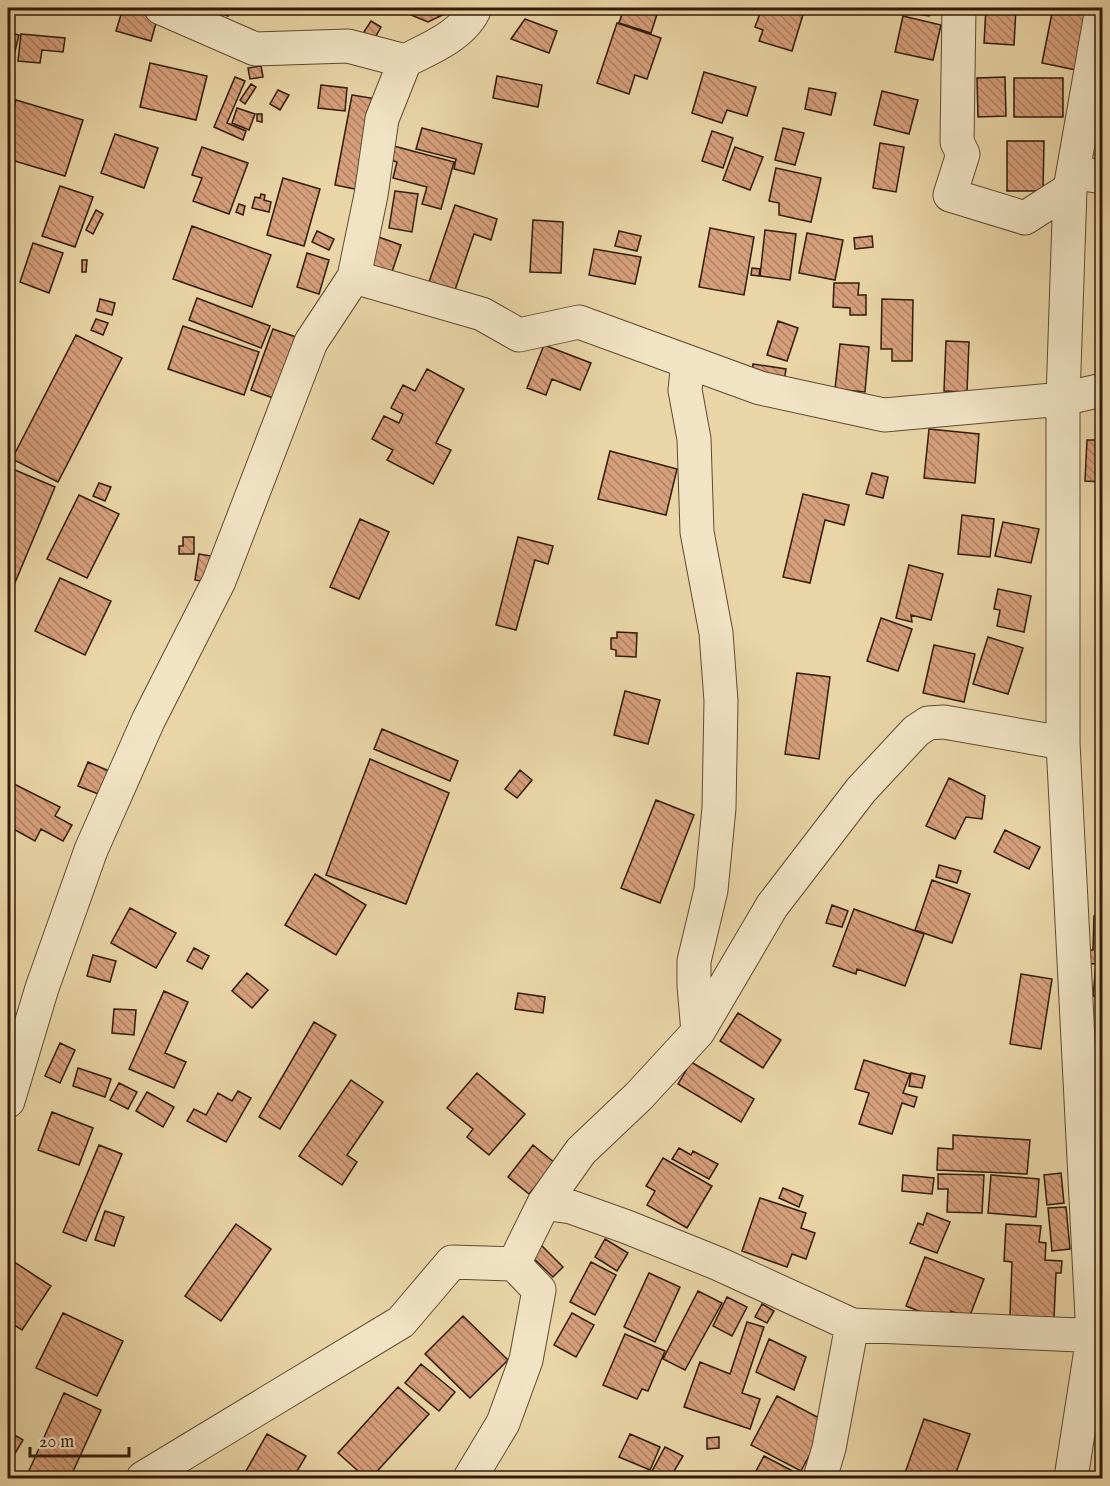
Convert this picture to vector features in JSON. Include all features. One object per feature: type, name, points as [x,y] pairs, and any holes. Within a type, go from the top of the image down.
[{"type":"street","points":[[161,8],[255,49],[348,46],[405,61]]},
{"type":"street","points":[[8,1101],[42,988],[91,850],[148,721],[219,581],[311,342],[354,277],[371,195],[382,119],[405,61],[447,39],[471,17],[475,8]]},
{"type":"street","points":[[959,8],[957,142],[963,154],[950,195],[1025,218],[1082,179]]},
{"type":"street","points":[[1071,1479],[1098,1336],[1063,743],[1063,399],[1082,179],[1102,8]]},
{"type":"street","points":[[354,277],[482,314],[519,335],[579,322],[760,388],[884,415],[1063,399],[1102,390]]},
{"type":"street","points":[[688,362],[685,390],[694,439],[697,532],[716,633],[721,701],[717,831],[708,911],[694,961],[698,1032]]},
{"type":"street","points":[[514,1264],[544,1203],[581,1151],[639,1096],[698,1032],[772,906],[861,790],[916,731],[928,723],[944,722],[1063,743]]},
{"type":"street","points":[[544,1203],[571,1207],[627,1227],[719,1264],[852,1325],[1098,1336]]},
{"type":"street","points":[[143,1479],[401,1322],[452,1262],[514,1264],[539,1290],[526,1360],[503,1423],[470,1479]]},
{"type":"street","points":[[820,1479],[829,1448],[852,1325]]},
{"type":"building","points":[[123,8],[158,16],[151,41],[116,31]]},
{"type":"building","points":[[207,8],[232,8],[228,16]]},
{"type":"building","points":[[400,8],[457,8],[428,22],[399,10]]},
{"type":"building","points":[[624,8],[659,8],[651,33],[619,23]]},
{"type":"building","points":[[762,8],[805,8],[792,51],[759,41],[763,30],[755,27]]},
{"type":"building","points":[[892,8],[931,8],[929,16],[891,10]]},
{"type":"building","points":[[986,8],[1016,8],[1014,45],[984,43]]},
{"type":"building","points":[[1053,8],[1092,13],[1081,71],[1042,63]]},
{"type":"building","points":[[903,16],[941,25],[933,60],[895,52]]},
{"type":"building","points":[[525,19],[557,31],[549,53],[511,39]]},
{"type":"building","points":[[371,21],[381,27],[371,45],[360,38]]},
{"type":"building","points":[[617,23],[661,38],[647,79],[635,75],[629,94],[597,83]]},
{"type":"building","points":[[8,32],[19,35],[13,59],[8,58]]},
{"type":"building","points":[[21,34],[65,38],[63,52],[42,50],[40,63],[18,61]]},
{"type":"building","points":[[150,63],[207,76],[196,120],[140,107]]},
{"type":"building","points":[[261,66],[263,77],[250,79],[248,68]]},
{"type":"building","points":[[704,72],[756,87],[747,116],[727,110],[722,123],[692,113]]},
{"type":"building","points":[[497,76],[542,85],[538,107],[493,98]]},
{"type":"building","points":[[235,77],[245,81],[227,123],[246,131],[243,140],[214,127]]},
{"type":"building","points":[[1005,77],[1006,116],[978,117],[977,78]]},
{"type":"building","points":[[1014,78],[1063,78],[1063,117],[1014,117]]},
{"type":"building","points":[[251,84],[256,87],[245,104],[240,100]]},
{"type":"building","points":[[321,85],[347,88],[345,111],[318,108]]},
{"type":"building","points":[[809,88],[836,93],[831,115],[805,109]]},
{"type":"building","points":[[278,90],[289,95],[280,110],[270,104]]},
{"type":"building","points":[[882,91],[918,100],[909,134],[874,125]]},
{"type":"building","points":[[352,95],[377,99],[360,190],[335,185]]},
{"type":"building","points":[[16,100],[83,120],[65,176],[8,159],[8,128]]},
{"type":"building","points":[[237,108],[255,114],[249,130],[232,123]]},
{"type":"building","points":[[257,114],[262,114],[262,122],[257,121]]},
{"type":"building","points":[[422,128],[482,144],[474,174],[454,169],[456,159],[416,149]]},
{"type":"building","points":[[783,128],[804,133],[795,165],[775,160]]},
{"type":"building","points":[[712,131],[733,138],[723,168],[702,161]]},
{"type":"building","points":[[115,134],[158,148],[144,188],[101,173]]},
{"type":"building","points":[[1007,141],[1044,141],[1043,191],[1007,191]]},
{"type":"building","points":[[880,143],[904,147],[896,192],[873,188]]},
{"type":"building","points":[[390,145],[454,162],[441,209],[422,204],[427,187],[393,178],[397,162],[387,159]]},
{"type":"building","points":[[202,147],[248,163],[229,214],[193,201],[202,178],[192,175]]},
{"type":"building","points":[[735,147],[763,157],[750,190],[723,180]]},
{"type":"building","points":[[776,168],[821,178],[811,222],[779,215],[779,203],[769,201]]},
{"type":"building","points":[[283,178],[320,189],[304,246],[267,235]]},
{"type":"building","points":[[60,186],[93,197],[75,247],[42,236]]},
{"type":"building","points":[[395,191],[418,194],[412,232],[389,228]]},
{"type":"building","points":[[261,194],[265,195],[264,200],[271,202],[269,212],[252,208],[255,197],[260,198]]},
{"type":"building","points":[[239,204],[245,206],[243,215],[236,212]]},
{"type":"building","points":[[455,205],[497,219],[491,240],[474,234],[454,293],[428,285]]},
{"type":"building","points":[[96,210],[103,214],[93,234],[86,230]]},
{"type":"building","points":[[533,220],[563,222],[561,273],[530,272]]},
{"type":"building","points":[[192,226],[271,255],[252,307],[173,279]]},
{"type":"building","points":[[710,228],[754,237],[744,295],[699,287]]},
{"type":"building","points":[[765,230],[796,234],[790,280],[760,276]]},
{"type":"building","points":[[317,231],[334,239],[329,250],[312,242]]},
{"type":"building","points":[[619,231],[641,236],[637,251],[615,246]]},
{"type":"building","points":[[807,233],[843,240],[835,280],[799,273]]},
{"type":"building","points":[[373,235],[401,245],[388,284],[365,276]]},
{"type":"building","points":[[872,236],[873,247],[855,249],[854,238]]},
{"type":"building","points":[[33,243],[63,253],[49,293],[20,282]]},
{"type":"building","points":[[594,249],[641,257],[635,284],[589,275]]},
{"type":"building","points":[[307,253],[329,260],[319,294],[297,287]]},
{"type":"building","points":[[82,260],[87,260],[86,272],[82,272]]},
{"type":"building","points":[[752,268],[760,269],[759,276],[751,275]]},
{"type":"building","points":[[834,283],[859,283],[858,295],[866,295],[866,315],[850,315],[850,308],[833,307]]},
{"type":"building","points":[[197,298],[270,326],[261,348],[189,320]]},
{"type":"building","points":[[100,299],[115,303],[112,315],[97,311]]},
{"type":"building","points":[[882,299],[913,300],[912,361],[892,361],[892,349],[881,349]]},
{"type":"building","points":[[96,319],[108,323],[103,335],[91,330]]},
{"type":"building","points":[[778,321],[798,328],[787,361],[767,355]]},
{"type":"building","points":[[183,326],[259,352],[244,395],[168,369]]},
{"type":"building","points":[[273,329],[299,338],[276,399],[251,390]]},
{"type":"building","points":[[76,335],[122,358],[58,482],[12,459]]},
{"type":"building","points":[[946,341],[969,342],[967,392],[944,391]]},
{"type":"building","points":[[840,344],[869,347],[865,392],[835,389]]},
{"type":"building","points":[[544,345],[591,363],[580,390],[552,379],[546,395],[527,388]]},
{"type":"building","points":[[753,364],[786,369],[784,382],[751,377]]},
{"type":"building","points":[[427,369],[464,389],[436,443],[451,450],[433,484],[387,460],[393,450],[372,439],[384,416],[399,423],[403,414],[391,408],[403,385],[415,391]]},
{"type":"building","points":[[929,429],[979,434],[975,483],[924,478]]},
{"type":"building","points":[[1087,440],[1102,440],[1102,482],[1085,481]]},
{"type":"building","points":[[610,451],[677,469],[666,515],[598,499]]},
{"type":"building","points":[[8,467],[55,487],[9,597],[8,596]]},
{"type":"building","points":[[872,473],[888,477],[883,498],[866,494]]},
{"type":"building","points":[[99,483],[111,487],[105,501],[93,496]]},
{"type":"building","points":[[803,494],[849,505],[844,525],[825,520],[810,583],[783,577]]},
{"type":"building","points":[[79,495],[119,514],[87,578],[47,559]]},
{"type":"building","points":[[962,515],[994,519],[990,557],[958,554]]},
{"type":"building","points":[[360,519],[389,532],[359,599],[330,587]]},
{"type":"building","points":[[1003,522],[1039,529],[1031,563],[995,556]]},
{"type":"building","points":[[183,537],[194,537],[194,554],[179,554],[179,546],[183,546]]},
{"type":"building","points":[[518,537],[553,546],[548,564],[535,560],[516,630],[496,625]]},
{"type":"building","points":[[199,554],[217,557],[213,583],[195,580]]},
{"type":"building","points":[[909,565],[943,574],[931,620],[911,615],[912,622],[896,618]]},
{"type":"building","points":[[60,578],[111,601],[85,655],[35,631]]},
{"type":"building","points":[[998,589],[1031,596],[1024,632],[997,626],[1000,610],[994,609]]},
{"type":"building","points":[[881,618],[912,629],[898,671],[867,661]]},
{"type":"building","points":[[617,632],[637,633],[636,657],[616,656],[616,650],[611,649],[611,638],[617,638]]},
{"type":"building","points":[[988,637],[1023,648],[1008,694],[973,684]]},
{"type":"building","points":[[934,645],[975,654],[964,702],[923,693]]},
{"type":"building","points":[[797,673],[830,677],[819,759],[785,754]]},
{"type":"building","points":[[625,691],[660,700],[648,744],[614,735]]},
{"type":"building","points":[[382,729],[458,761],[450,781],[374,749]]},
{"type":"building","points":[[370,759],[449,793],[406,904],[326,875]]},
{"type":"building","points":[[88,762],[116,774],[106,797],[78,786]]},
{"type":"building","points":[[520,770],[532,780],[517,798],[505,789]]},
{"type":"building","points":[[949,778],[985,796],[982,819],[966,817],[955,839],[926,826]]},
{"type":"building","points":[[14,784],[60,807],[55,816],[72,825],[63,841],[41,829],[35,841],[8,826],[8,795]]},
{"type":"building","points":[[656,800],[694,815],[660,903],[621,888]]},
{"type":"building","points":[[1005,830],[1040,847],[1029,869],[994,852]]},
{"type":"building","points":[[939,865],[961,871],[957,883],[936,877]]},
{"type":"building","points":[[315,874],[366,905],[336,955],[285,925]]},
{"type":"building","points":[[932,880],[970,894],[952,943],[915,930]]},
{"type":"building","points":[[832,905],[848,911],[842,927],[826,923]]},
{"type":"building","points":[[130,908],[176,933],[156,968],[111,943]]},
{"type":"building","points":[[854,909],[924,934],[905,986],[857,969],[856,974],[833,966]]},
{"type":"building","points":[[1094,916],[1102,917],[1102,997],[1093,996],[1096,964],[1082,963],[1083,950],[1093,950]]},
{"type":"building","points":[[194,948],[209,956],[202,969],[187,961]]},
{"type":"building","points":[[93,955],[116,961],[110,982],[87,976]]},
{"type":"building","points":[[247,973],[268,990],[252,1008],[232,991]]},
{"type":"building","points":[[1021,974],[1052,979],[1041,1049],[1010,1044]]},
{"type":"building","points":[[164,991],[188,1002],[165,1053],[186,1062],[174,1088],[129,1069]]},
{"type":"building","points":[[518,993],[545,997],[543,1013],[515,1009]]},
{"type":"building","points":[[114,1009],[136,1010],[134,1035],[112,1033]]},
{"type":"building","points":[[738,1013],[781,1040],[763,1068],[720,1041]]},
{"type":"building","points":[[314,1022],[336,1035],[280,1129],[259,1117]]},
{"type":"building","points":[[60,1043],[75,1050],[60,1083],[45,1076]]},
{"type":"building","points":[[864,1060],[910,1074],[903,1093],[917,1097],[914,1107],[902,1103],[892,1134],[859,1124],[869,1093],[855,1089]]},
{"type":"building","points":[[691,1062],[754,1099],[741,1122],[678,1084]]},
{"type":"building","points":[[78,1068],[111,1079],[105,1097],[73,1086]]},
{"type":"building","points":[[477,1073],[525,1114],[489,1155],[467,1137],[473,1129],[447,1108]]},
{"type":"building","points":[[911,1073],[925,1076],[922,1088],[909,1086]]},
{"type":"building","points":[[351,1080],[383,1102],[347,1155],[357,1162],[342,1185],[299,1156]]},
{"type":"building","points":[[119,1083],[137,1092],[128,1109],[110,1100]]},
{"type":"building","points":[[238,1091],[251,1098],[226,1142],[187,1121],[194,1109],[206,1115],[218,1093],[232,1101]]},
{"type":"building","points":[[147,1092],[174,1107],[163,1127],[136,1111]]},
{"type":"building","points":[[52,1112],[93,1128],[79,1165],[38,1150]]},
{"type":"building","points":[[953,1135],[1030,1140],[1027,1174],[937,1170],[938,1148],[953,1149]]},
{"type":"building","points":[[99,1145],[122,1154],[86,1241],[63,1232]]},
{"type":"building","points":[[533,1145],[555,1163],[529,1194],[508,1177]]},
{"type":"building","points":[[679,1148],[691,1155],[693,1151],[718,1164],[709,1179],[672,1159]]},
{"type":"building","points":[[663,1158],[712,1186],[687,1228],[647,1205],[655,1191],[646,1186]]},
{"type":"building","points":[[1061,1173],[1064,1203],[1047,1205],[1044,1175]]},
{"type":"building","points":[[938,1174],[984,1175],[982,1213],[947,1212],[948,1189],[938,1189]]},
{"type":"building","points":[[903,1175],[934,1178],[932,1194],[902,1191]]},
{"type":"building","points":[[991,1175],[1039,1179],[1036,1217],[988,1213]]},
{"type":"building","points":[[783,1188],[803,1196],[799,1207],[779,1198]]},
{"type":"building","points":[[760,1198],[806,1213],[801,1228],[815,1233],[806,1259],[792,1254],[787,1267],[742,1251]]},
{"type":"building","points":[[1066,1207],[1070,1249],[1052,1251],[1048,1208]]},
{"type":"building","points":[[105,1211],[124,1217],[114,1246],[95,1240]]},
{"type":"building","points":[[927,1213],[950,1222],[937,1253],[910,1243],[918,1223],[923,1225]]},
{"type":"building","points":[[236,1224],[271,1249],[221,1321],[185,1296]]},
{"type":"building","points":[[1006,1224],[1041,1226],[1039,1242],[1046,1243],[1045,1260],[1062,1261],[1061,1273],[1056,1273],[1054,1318],[1010,1316],[1012,1262],[1004,1261]]},
{"type":"building","points":[[605,1239],[628,1253],[617,1271],[595,1257]]},
{"type":"building","points":[[538,1242],[563,1267],[553,1277],[527,1252]]},
{"type":"building","points":[[925,1257],[984,1279],[969,1318],[951,1311],[947,1322],[906,1306]]},
{"type":"building","points":[[8,1258],[51,1286],[22,1330],[8,1321]]},
{"type":"building","points":[[591,1262],[616,1275],[595,1315],[570,1302]]},
{"type":"building","points":[[649,1273],[680,1287],[655,1342],[624,1327]]},
{"type":"building","points":[[698,1291],[722,1303],[685,1370],[663,1359]]},
{"type":"building","points":[[727,1297],[747,1307],[732,1336],[713,1326]]},
{"type":"building","points":[[762,1304],[774,1311],[767,1323],[755,1317]]},
{"type":"building","points":[[63,1313],[123,1341],[97,1396],[36,1368]]},
{"type":"building","points":[[572,1313],[594,1325],[576,1357],[554,1345]]},
{"type":"building","points":[[463,1316],[508,1360],[470,1398],[425,1354]]},
{"type":"building","points":[[747,1322],[764,1327],[742,1393],[760,1399],[750,1429],[684,1407],[700,1362],[730,1374]]},
{"type":"building","points":[[625,1334],[665,1351],[648,1391],[642,1389],[637,1399],[603,1385]]},
{"type":"building","points":[[769,1339],[806,1357],[794,1390],[756,1372]]},
{"type":"building","points":[[421,1364],[455,1392],[439,1411],[405,1383]]},
{"type":"building","points":[[398,1387],[429,1414],[371,1478],[366,1478],[338,1453]]},
{"type":"building","points":[[64,1393],[101,1410],[70,1478],[35,1478],[27,1475]]},
{"type":"building","points":[[777,1396],[827,1422],[801,1471],[751,1445]]},
{"type":"building","points":[[924,1419],[970,1434],[954,1478],[919,1478],[905,1473]]},
{"type":"building","points":[[8,1431],[23,1440],[11,1460],[8,1458]]},
{"type":"building","points":[[267,1434],[306,1456],[293,1478],[242,1478]]},
{"type":"building","points":[[630,1434],[660,1447],[650,1470],[619,1457]]},
{"type":"building","points":[[719,1437],[719,1448],[707,1449],[707,1438]]},
{"type":"building","points":[[665,1447],[683,1456],[670,1478],[657,1478],[650,1475]]},
{"type":"building","points":[[764,1456],[806,1478],[770,1478],[756,1471]]}]
